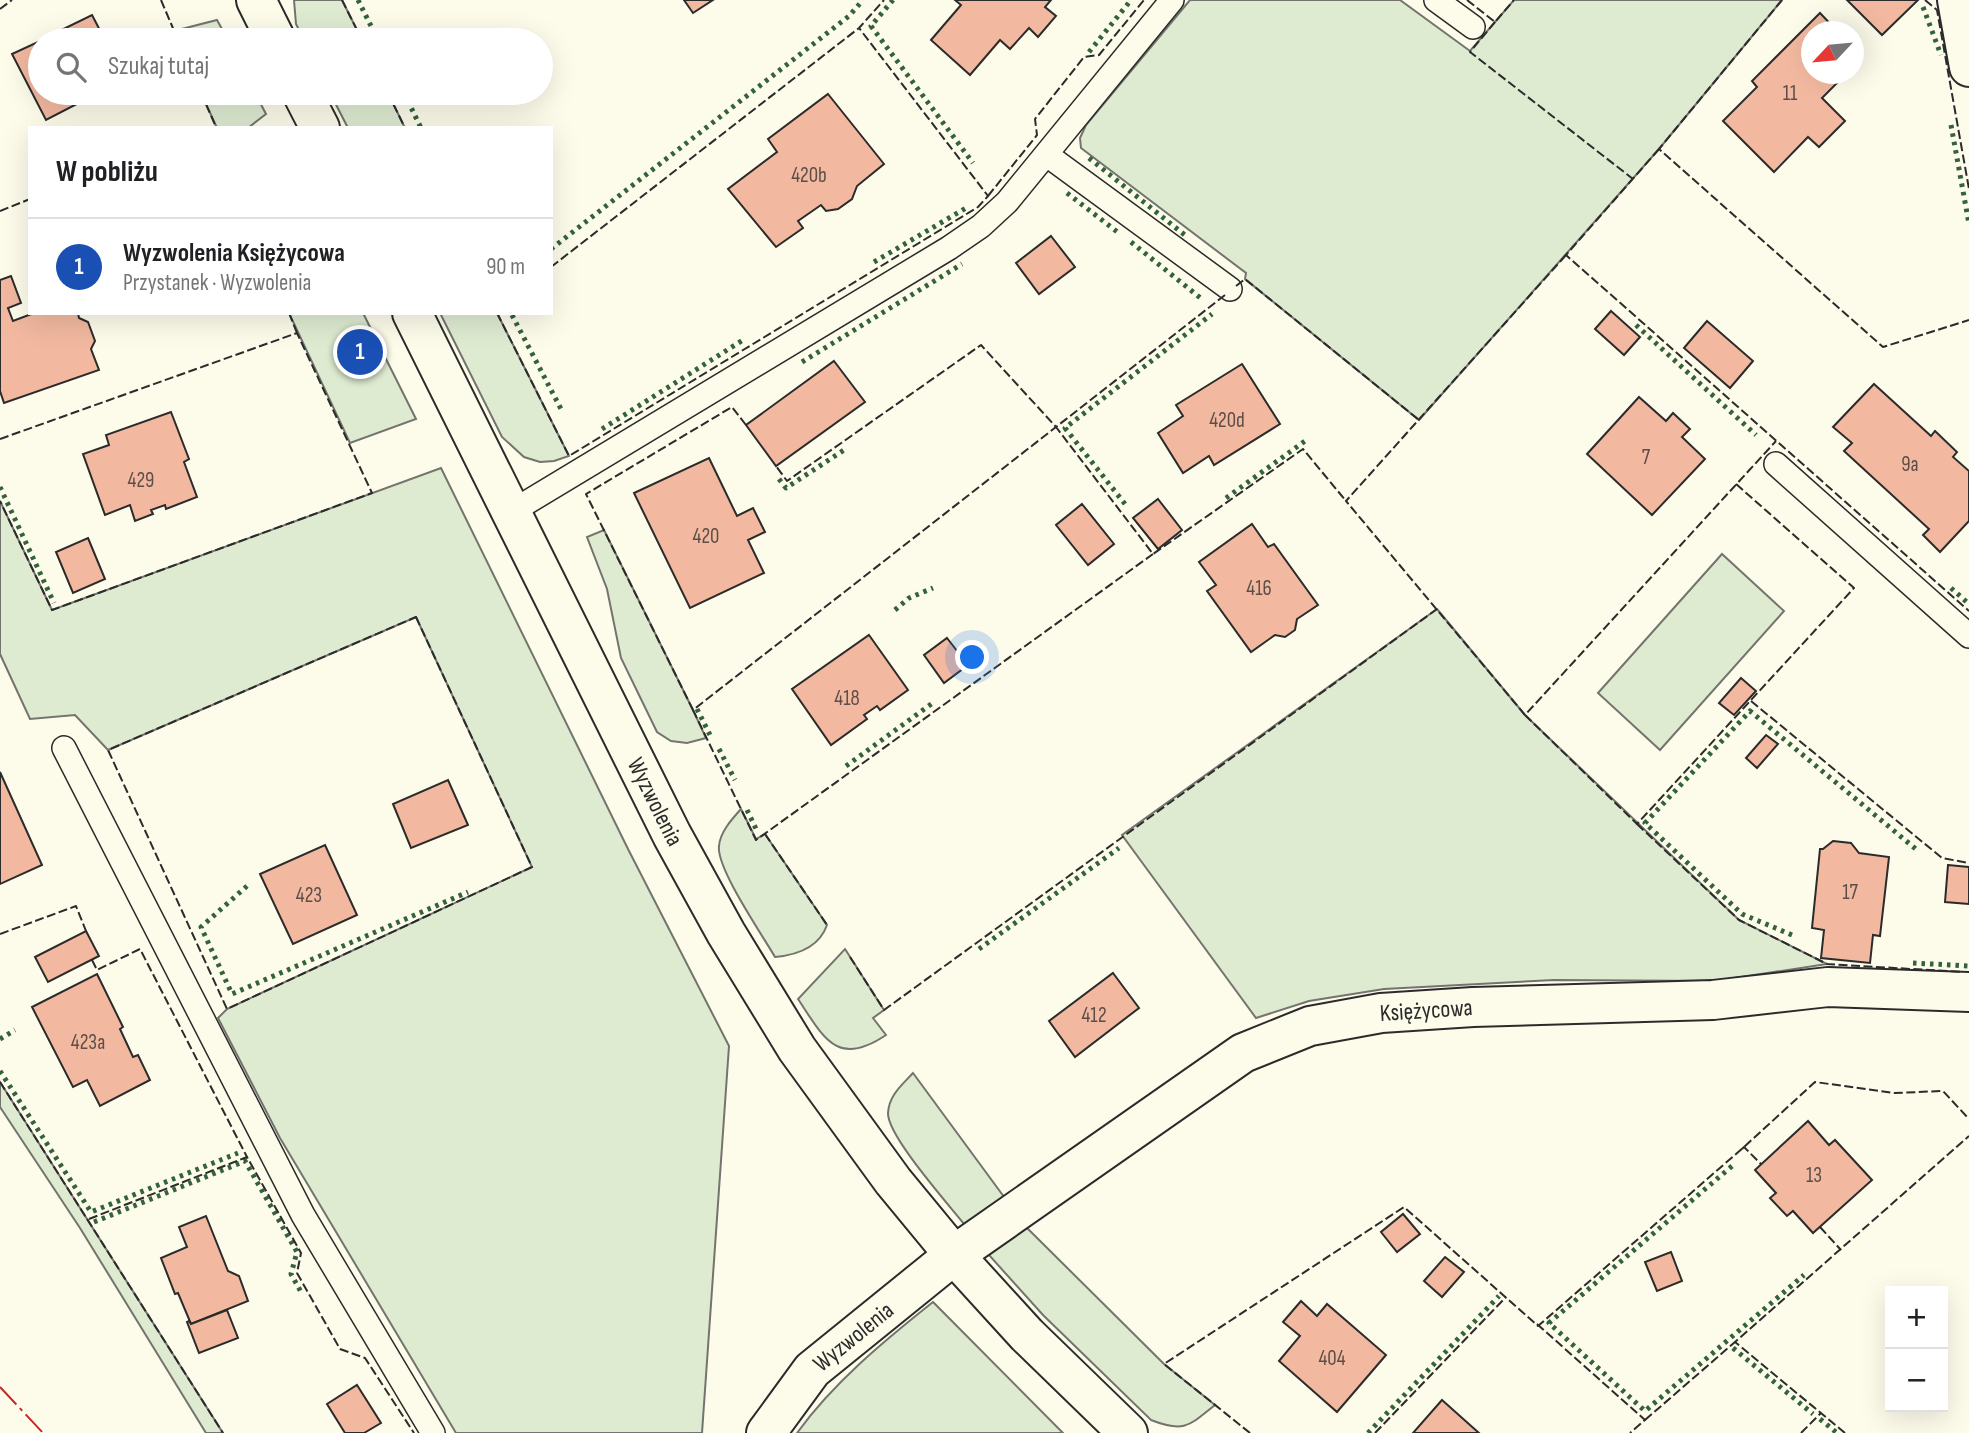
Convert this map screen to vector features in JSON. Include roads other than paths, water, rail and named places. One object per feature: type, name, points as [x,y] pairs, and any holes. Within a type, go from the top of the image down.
[{"type":"street","points":[[256,0],[270,28]]},
{"type":"street","points":[[1957,0],[1969,67]]},
{"type":"street","points":[[308,105],[319,126]]},
{"type":"street","name":"Wyzwolenia","points":[[413,315],[672,835],[732,943],[797,1049],[893,1181],[954,1255],[1027,1335],[1128,1433]]},
{"type":"street","name":"Księżycowa","points":[[954,1255],[1243,1053],[1310,1026],[1381,1013],[1473,1007],[1713,1000],[1828,987],[1969,992]]},
{"type":"street","name":"Wyzwolenia","points":[[766,1433],[812,1370],[954,1255]]},
{"type":"lane","points":[[511,512],[949,248],[981,226],[1007,202],[1047,155],[1172,0]]},
{"type":"lane","points":[[1436,0],[1472,27]]},
{"type":"lane","points":[[1047,155],[1230,289]]},
{"type":"lane","points":[[1776,464],[1969,636]]},
{"type":"lane","points":[[64,748],[303,1215],[433,1433]]},
{"type":"place","name":"Wyzwolenia Księżycowa","points":[[360,352]]}]
